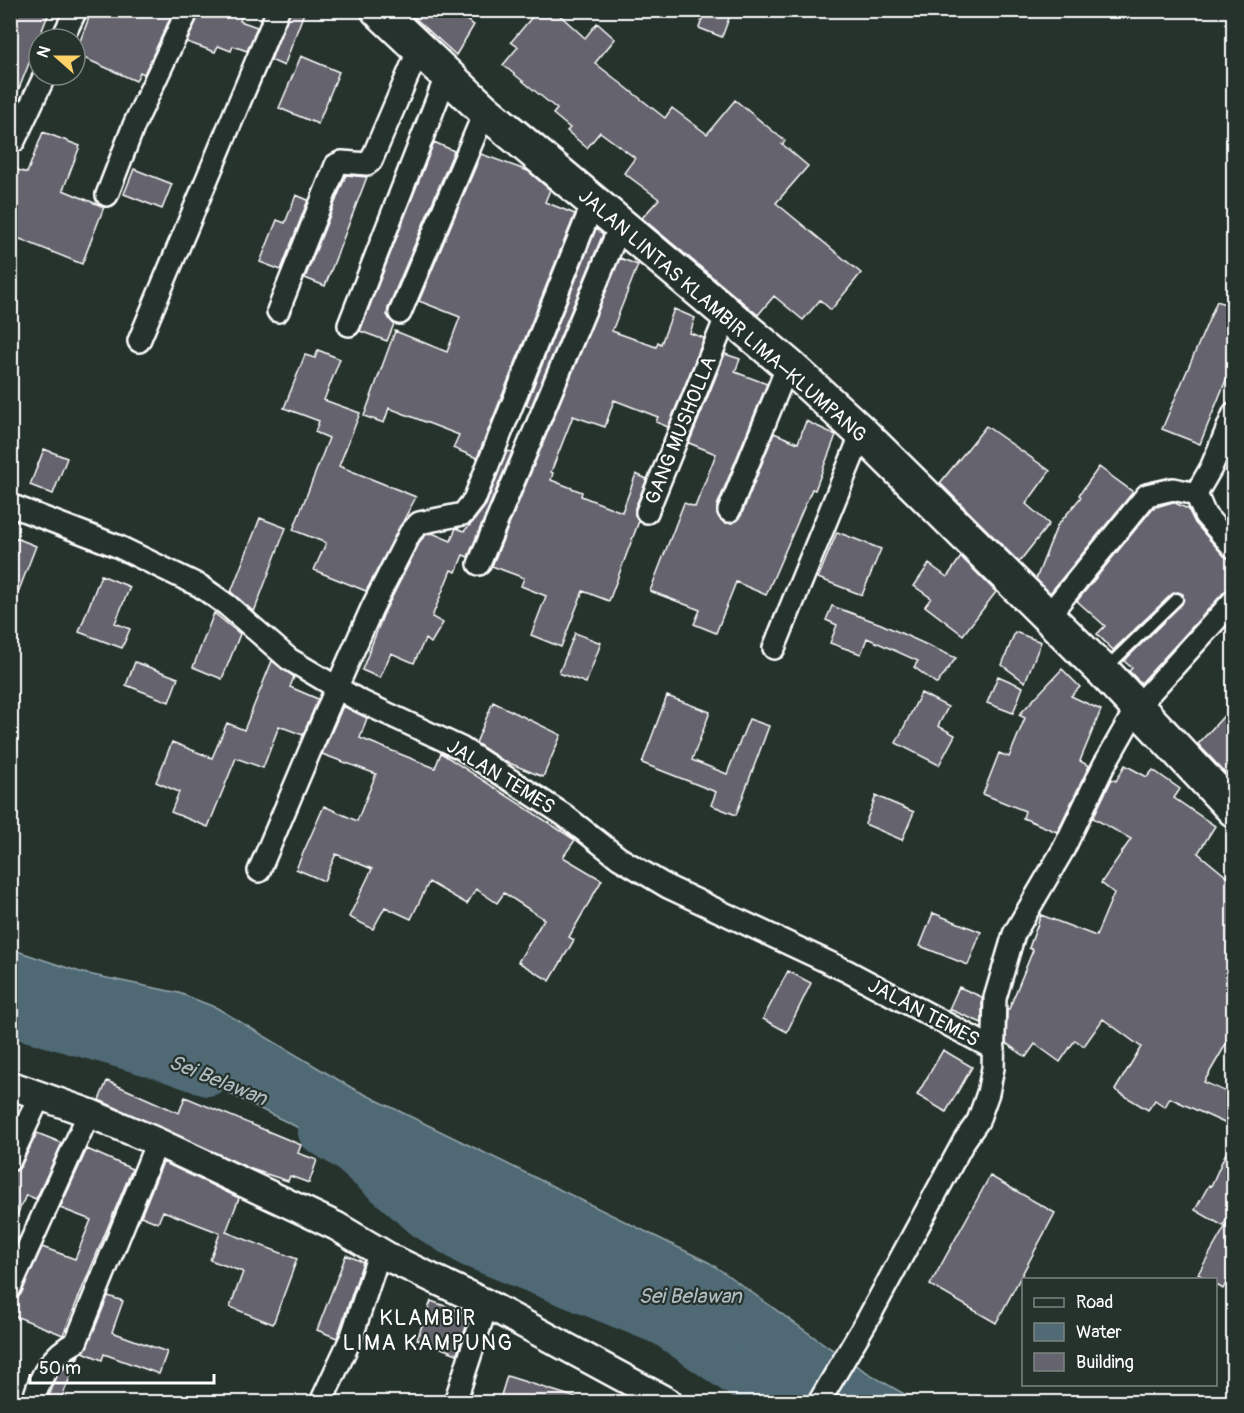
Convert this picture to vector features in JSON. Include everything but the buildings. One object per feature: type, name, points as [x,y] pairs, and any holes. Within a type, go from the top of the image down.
[{"type":"main road","name":"JALAN LINTAS KLAMBIR LIMA–KLUMPANG","points":[[378,10],[485,111],[788,365],[862,433],[1103,671],[1233,810]]},
{"type":"street","points":[[68,27],[76,10]]},
{"type":"street","points":[[107,195],[134,125],[188,10]]},
{"type":"street","points":[[139,341],[278,10]]},
{"type":"street","points":[[278,311],[336,165],[342,162],[367,164],[371,160],[419,49]]},
{"type":"street","points":[[349,325],[447,74]]},
{"type":"street","points":[[14,141],[39,87]]},
{"type":"street","points":[[400,313],[485,111]]},
{"type":"street","points":[[260,871],[336,689],[372,608],[410,533],[419,523],[463,513],[474,500],[593,203]]},
{"type":"street","points":[[478,564],[620,226]]},
{"type":"street","name":"GANG MUSHOLLA","points":[[647,512],[727,315]]},
{"type":"street","points":[[729,511],[788,365]]},
{"type":"street","points":[[1233,413],[1212,468],[1196,494],[1205,516],[1233,548]]},
{"type":"street","points":[[774,648],[862,433]]},
{"type":"street","points":[[1047,617],[1147,495],[1173,489],[1196,494]]},
{"type":"street","name":"JALAN TEMES","points":[[10,504],[117,546],[200,586],[227,605],[289,659],[336,689],[461,748],[564,815],[619,858],[668,887],[847,971],[994,1049]]},
{"type":"street","points":[[819,1402],[869,1317],[964,1141],[978,1121],[988,1093],[994,1049],[995,998],[1014,934],[1063,850],[1103,767],[1137,707],[1233,600]]},
{"type":"street","points":[[10,1085],[89,1113],[157,1142],[336,1226],[380,1251],[487,1304],[668,1402]]},
{"type":"street","points":[[10,1160],[40,1095]]},
{"type":"street","points":[[10,1288],[89,1113]]},
{"type":"street","points":[[33,1402],[50,1361],[61,1350],[76,1342],[157,1142]]},
{"type":"street","points":[[321,1402],[352,1336],[380,1251]]},
{"type":"street","points":[[455,1402],[487,1304]]},
{"type":"lane","points":[[1103,671],[1177,599]]},
{"type":"water","name":"Sei Belawan","points":[[11,949],[83,973],[179,993],[217,1008],[352,1088],[710,1263],[839,1354],[920,1402],[806,1402],[743,1364],[427,1202],[313,1135],[107,1033],[11,996]]},
{"type":"waterway","name":"Sei Belawan","points":[[10,1014],[160,1057],[208,1074]]},
{"type":"waterway","name":"Sei Belawan","points":[[320,1132],[347,1149],[425,1217],[470,1245],[664,1324],[777,1402]]},
{"type":"district","name":"KLAMBIR LIMA KAMPUNG","points":[[428,1330]]}]
